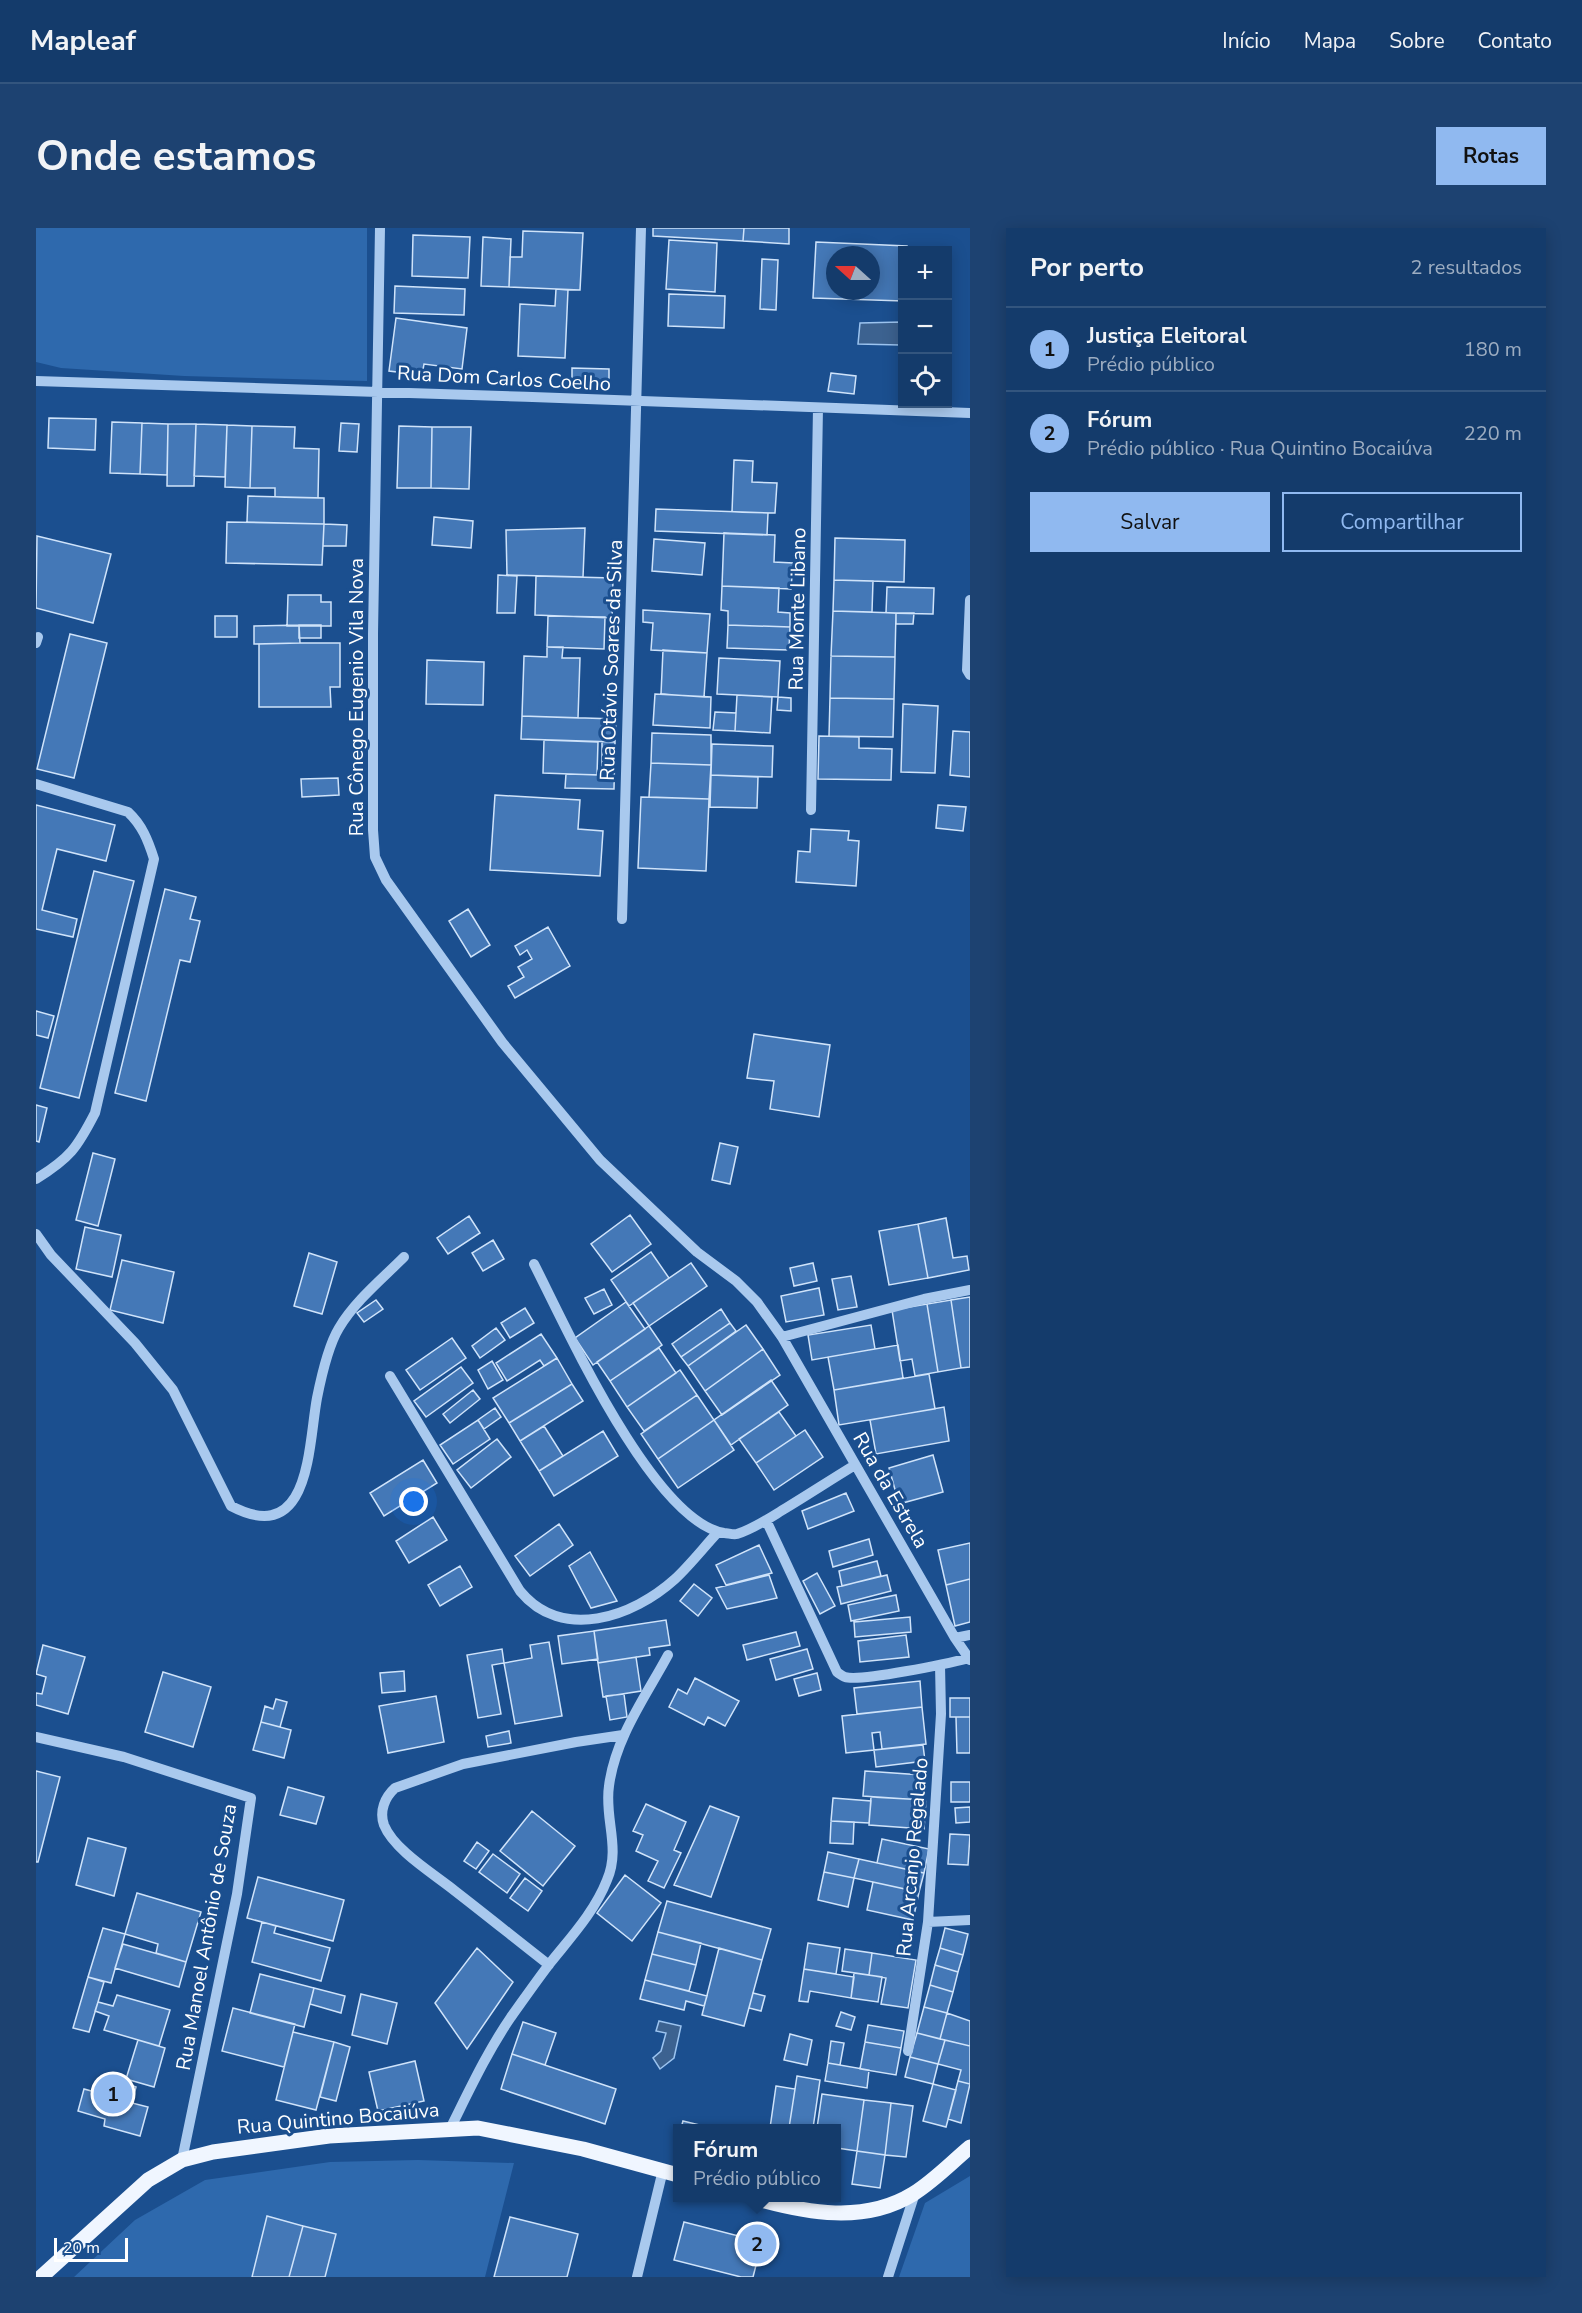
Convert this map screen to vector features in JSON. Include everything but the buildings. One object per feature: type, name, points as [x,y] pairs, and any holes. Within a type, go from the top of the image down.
[{"type":"main road","name":"Rua Quintino Bocaiúva","points":[[41,2277],[148,2180],[182,2160],[213,2152],[329,2136],[478,2128],[583,2149],[670,2172]]},
{"type":"main road","points":[[769,2202],[823,2213],[862,2213],[886,2208],[915,2193],[970,2147]]},
{"type":"street","name":"Rua Cônego Eugenio Vila Nova","points":[[380,228],[373,634],[372,830],[375,857],[386,880],[496,1034],[600,1160],[697,1252],[736,1281],[758,1302],[782,1337]]},
{"type":"street","name":"Rua Otávio Soares da Silva","points":[[622,919],[641,228]]},
{"type":"street","name":"Rua Dom Carlos Coelho","points":[[36,381],[378,390],[636,402],[970,413]]},
{"type":"street","name":"Rua Monte Libano","points":[[812,810],[818,408]]},
{"type":"street","points":[[970,600],[967,670],[970,675]]},
{"type":"street","points":[[36,784],[128,812],[138,821],[148,840],[154,859],[95,1113],[79,1144],[62,1163],[36,1179]]},
{"type":"street","points":[[36,1234],[51,1255],[135,1343],[173,1390],[231,1506],[244,1513],[256,1514],[273,1514],[289,1506],[298,1493],[306,1477],[322,1379],[338,1329],[358,1303],[404,1257]]},
{"type":"street","points":[[534,1264],[603,1397],[642,1462],[673,1500],[703,1526],[718,1532],[736,1534],[766,1520],[855,1465]]},
{"type":"street","points":[[782,1337],[924,1299],[970,1290]]},
{"type":"street","name":"Rua da Estrela","points":[[782,1337],[955,1638],[970,1659]]},
{"type":"street","points":[[390,1376],[520,1591],[527,1600],[548,1613],[571,1620],[597,1619],[623,1613],[651,1597],[675,1579],[718,1532]]},
{"type":"street","points":[[766,1520],[837,1672],[844,1677],[852,1678],[970,1659]]},
{"type":"street","points":[[955,1638],[970,1635]]},
{"type":"street","points":[[450,2129],[495,2043],[590,1911],[607,1882],[612,1869],[614,1850],[609,1814],[609,1788],[613,1764],[623,1735],[668,1654]]},
{"type":"street","name":"Rua Arcanjo Regalado","points":[[908,2051],[928,1922],[940,1725],[940,1665]]},
{"type":"street","points":[[549,1965],[410,1855],[384,1825],[382,1813],[384,1803],[388,1794],[395,1788],[463,1764],[623,1735]]},
{"type":"street","name":"Rua Manoel Antônio de Souza","points":[[36,1737],[124,1757],[251,1798],[237,1894],[182,2160]]},
{"type":"street","points":[[928,1922],[970,1920]]},
{"type":"street","points":[[637,2277],[670,2172]]},
{"type":"street","points":[[888,2277],[915,2193]]},
{"type":"shaded area","points":[[36,228],[367,228],[367,381],[184,376],[61,368],[36,362]]},
{"type":"shaded area","points":[[898,322],[898,345],[858,344],[860,323]]},
{"type":"shaded area","points":[[659,2021],[681,2026],[674,2058],[660,2069],[653,2058],[661,2051],[666,2033],[656,2031]]},
{"type":"shaded area","points":[[418,2160],[514,2163],[485,2277],[74,2277],[135,2220],[205,2180],[330,2162]]},
{"type":"shaded area","points":[[970,2176],[970,2277],[899,2277],[925,2203]]},
{"type":"place","name":"Justiça Eleitoral","points":[[113,2094]]},
{"type":"place","name":"Fórum","points":[[757,2244]]}]
